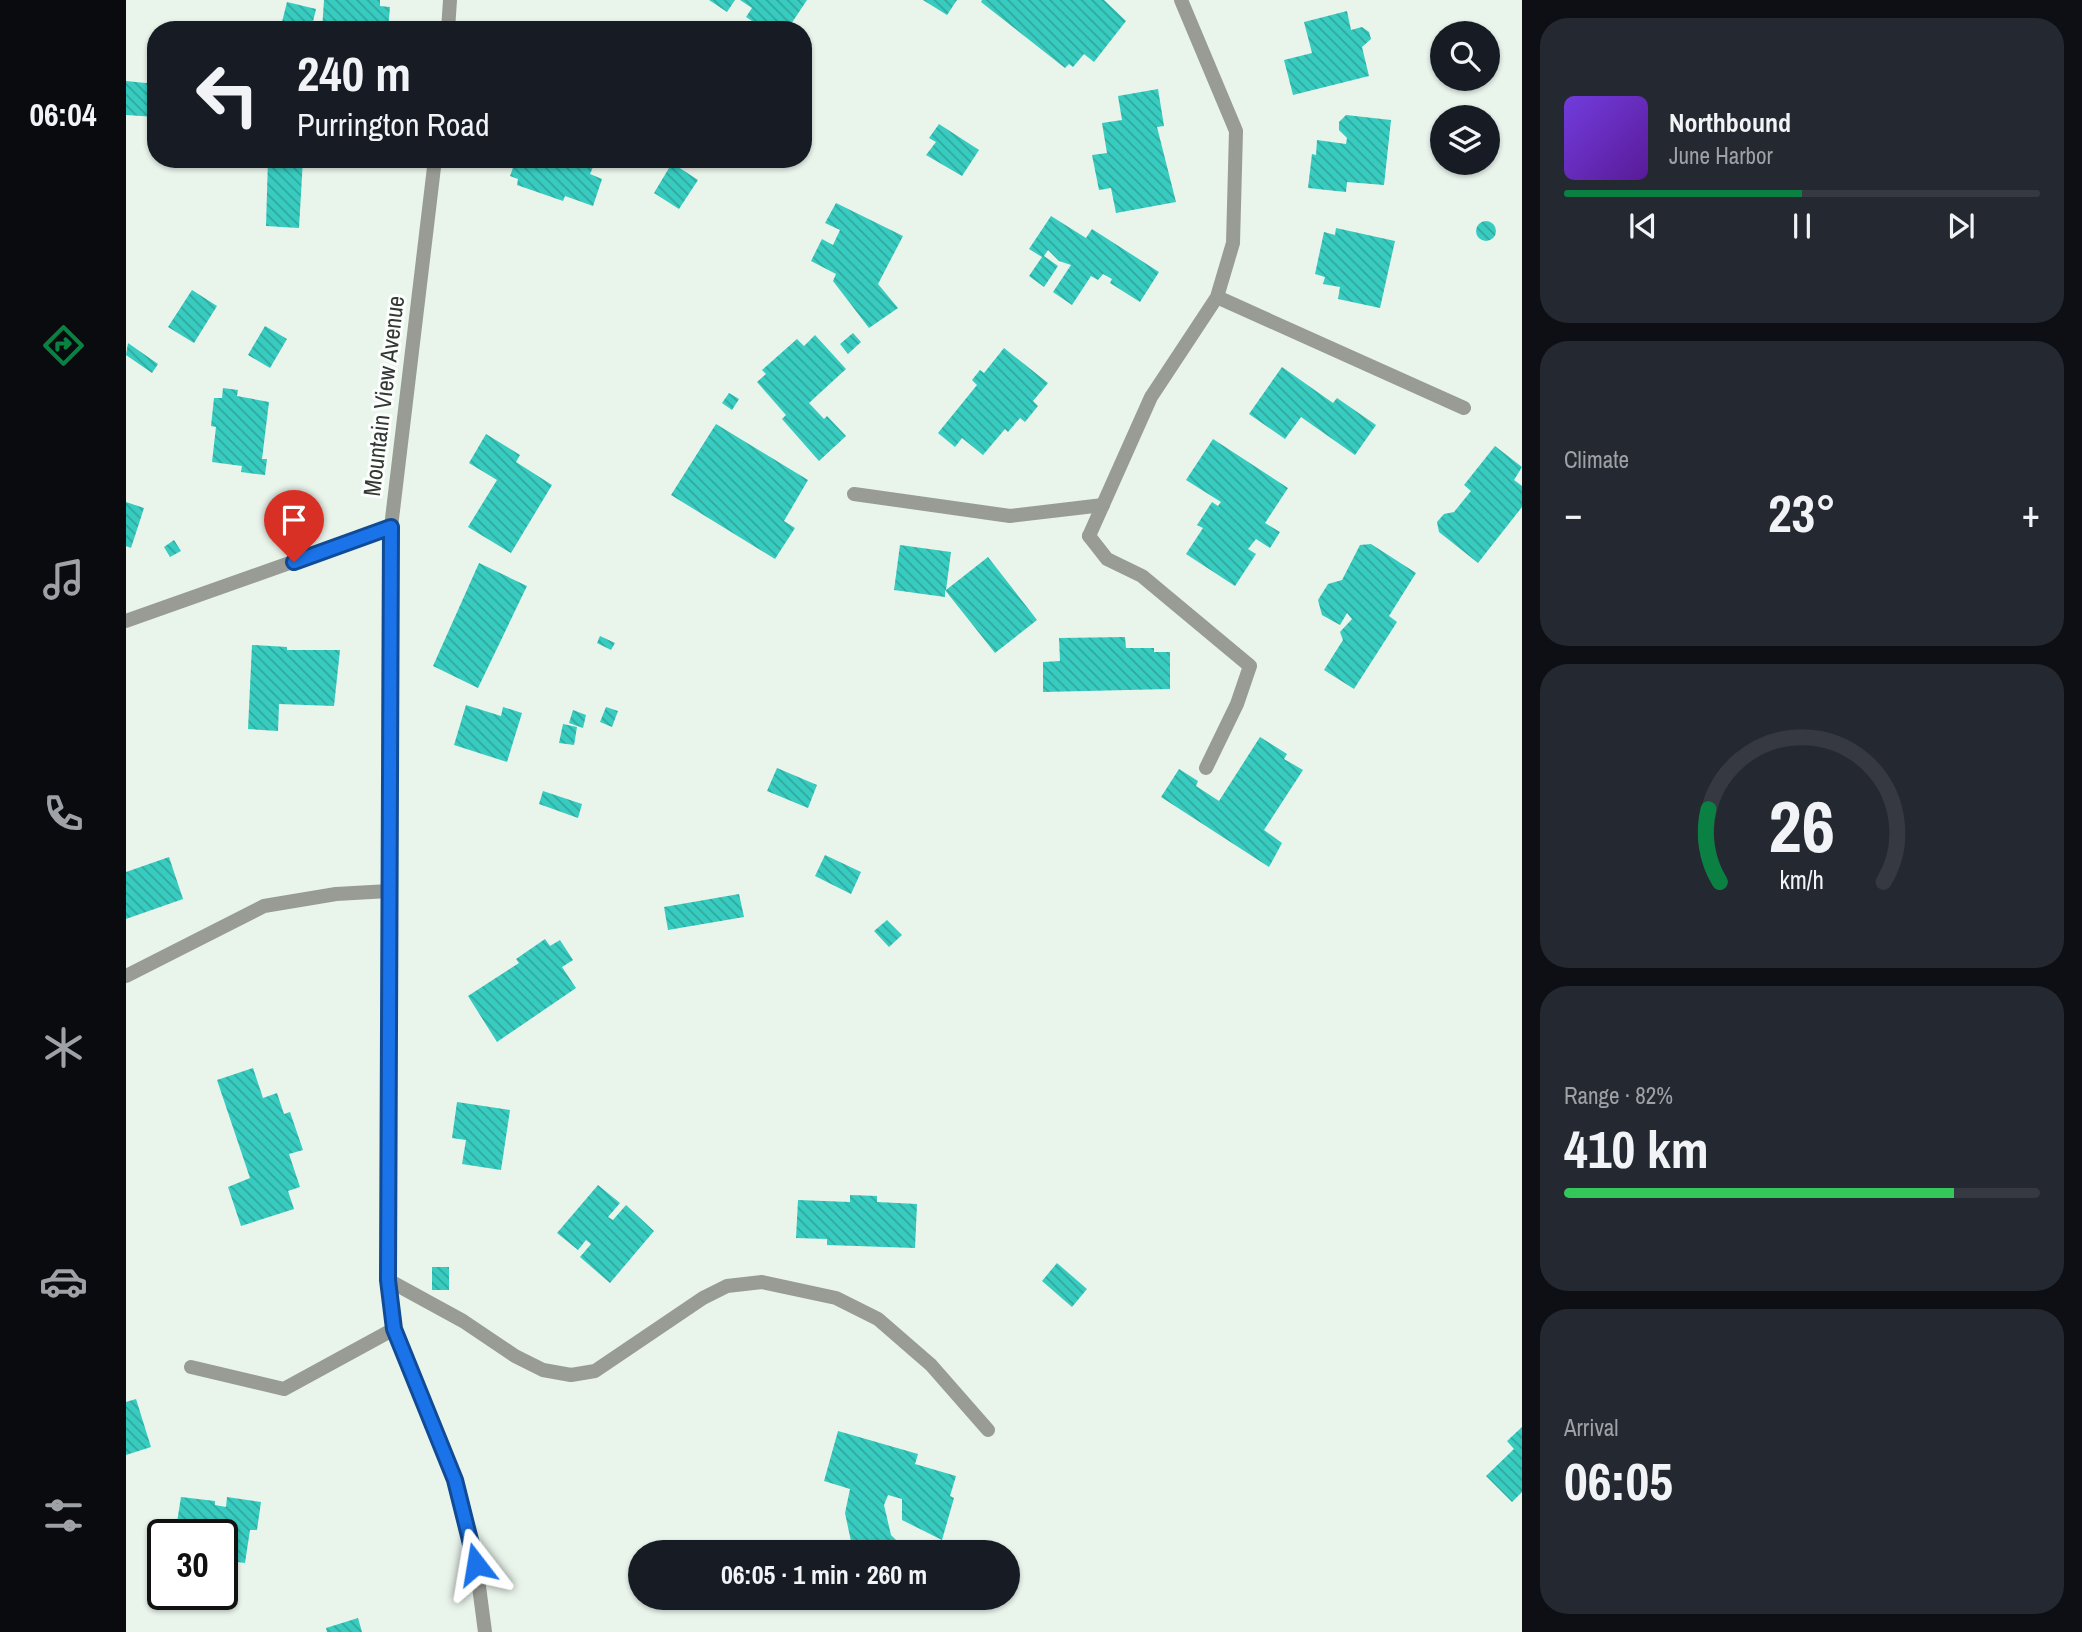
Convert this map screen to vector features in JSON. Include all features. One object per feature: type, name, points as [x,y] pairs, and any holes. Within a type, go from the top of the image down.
[{"type":"street","points":[[448,21],[450,0]]},
{"type":"street","points":[[1181,0],[1236,131],[1233,243],[1217,297],[1151,397],[1089,536],[1107,559],[1142,576],[1250,666],[1237,704],[1206,768]]},
{"type":"street","name":"Mountain View Avenue","points":[[434,168],[391,527],[388,1280],[394,1329],[455,1480],[476,1564],[485,1632]]},
{"type":"street","points":[[1217,297],[1464,408]]},
{"type":"street","points":[[854,494],[1010,516],[1103,505]]},
{"type":"street","points":[[126,621],[391,527]]},
{"type":"street","points":[[126,976],[264,906],[335,894],[389,891]]},
{"type":"street","points":[[388,1280],[463,1321],[515,1356],[543,1370],[571,1375],[595,1371],[704,1298],[727,1286],[762,1282],[836,1298],[878,1319],[931,1365],[988,1430]]},
{"type":"street","points":[[191,1367],[285,1389],[394,1329]]},
{"type":"building","points":[[324,0],[380,0],[380,6],[390,7],[389,21],[323,21]]},
{"type":"building","points":[[709,0],[735,0],[727,12]]},
{"type":"building","points":[[740,0],[807,0],[793,21],[752,21],[746,17],[752,8]]},
{"type":"building","points":[[923,0],[957,0],[947,15]]},
{"type":"building","points":[[1104,0],[1126,21],[1094,62],[1084,54],[1073,67],[1069,64],[1065,68],[981,2]]},
{"type":"building","points":[[287,2],[316,9],[313,21],[282,21]]},
{"type":"building","points":[[1347,11],[1351,30],[1362,27],[1369,32],[1371,39],[1362,47],[1369,76],[1293,95],[1284,60],[1312,53],[1304,22]]},
{"type":"building","points":[[126,81],[147,83],[147,116],[126,115]]},
{"type":"building","points":[[1158,89],[1164,126],[1157,127],[1176,202],[1116,213],[1111,188],[1099,190],[1092,155],[1107,153],[1102,123],[1122,120],[1118,96]]},
{"type":"building","points":[[1346,115],[1391,120],[1384,185],[1347,182],[1346,192],[1308,188],[1312,154],[1316,155],[1317,140],[1346,144],[1347,138],[1339,130],[1339,122]]},
{"type":"building","points":[[939,124],[979,150],[962,176],[926,155],[936,142],[929,138]]},
{"type":"building","points":[[268,168],[302,168],[299,228],[266,226]]},
{"type":"building","points":[[513,168],[593,168],[590,174],[602,179],[593,206],[565,196],[563,201],[517,185],[518,179],[510,176]]},
{"type":"building","points":[[669,168],[680,168],[698,180],[679,209],[654,193]]},
{"type":"building","points":[[836,203],[903,236],[878,284],[898,308],[869,328],[833,281],[836,274],[811,261],[822,239],[833,245],[840,230],[825,223]]},
{"type":"building","points":[[1051,216],[1086,238],[1092,229],[1159,272],[1140,302],[1110,283],[1112,279],[1103,274],[1098,280],[1091,276],[1072,305],[1053,292],[1071,265],[1059,261],[1048,250],[1044,256],[1058,266],[1044,287],[1029,276],[1042,257],[1029,249]]},
{"type":"building","points":[[1482,221],[1490,221],[1496,231],[1490,241],[1482,241],[1476,235],[1476,227]]},
{"type":"building","points":[[1336,228],[1395,241],[1380,308],[1338,299],[1340,287],[1323,284],[1325,277],[1315,274],[1324,232],[1335,235]]},
{"type":"building","points":[[192,290],[217,306],[194,343],[168,327]]},
{"type":"building","points":[[265,326],[287,339],[270,368],[248,355]]},
{"type":"building","points":[[853,333],[861,342],[848,354],[840,344]]},
{"type":"building","points":[[815,335],[846,369],[809,403],[824,419],[827,416],[846,436],[819,461],[782,419],[786,415],[757,382],[766,374],[762,370],[797,339],[804,346]]},
{"type":"building","points":[[128,343],[158,364],[152,373],[126,355]]},
{"type":"building","points":[[1004,348],[1048,383],[1033,401],[1038,406],[1025,422],[1020,418],[1008,432],[1005,429],[983,455],[962,438],[955,447],[938,433],[977,385],[972,380],[980,370],[984,373]]},
{"type":"building","points":[[1282,367],[1333,403],[1337,398],[1376,425],[1355,455],[1301,417],[1285,439],[1249,414]]},
{"type":"building","points":[[223,388],[238,390],[237,396],[269,402],[262,459],[267,459],[265,475],[241,472],[242,466],[212,462],[216,427],[211,426],[214,398],[222,398]]},
{"type":"building","points":[[729,393],[739,399],[732,410],[722,403]]},
{"type":"building","points":[[716,424],[808,480],[784,521],[795,528],[775,559],[671,495]]},
{"type":"building","points":[[486,434],[520,455],[516,462],[552,485],[511,553],[468,527],[497,480],[469,463]]},
{"type":"building","points":[[1213,439],[1288,488],[1265,523],[1280,532],[1270,548],[1256,539],[1248,549],[1256,554],[1235,586],[1186,554],[1203,528],[1197,525],[1212,502],[1218,506],[1221,502],[1186,480]]},
{"type":"building","points":[[1495,446],[1522,467],[1514,480],[1522,486],[1522,507],[1478,563],[1439,532],[1437,522],[1444,514],[1454,512],[1471,491],[1464,485]]},
{"type":"building","points":[[126,502],[144,508],[131,548],[126,546]]},
{"type":"building","points":[[174,540],[181,551],[170,557],[164,547]]},
{"type":"building","points":[[1371,544],[1416,573],[1389,616],[1397,622],[1354,689],[1324,670],[1343,640],[1340,632],[1352,619],[1347,613],[1340,625],[1322,615],[1318,600],[1328,584],[1342,580],[1360,545]]},
{"type":"building","points":[[900,545],[951,552],[946,590],[988,557],[1037,620],[995,653],[945,590],[945,597],[894,590]]},
{"type":"building","points":[[479,563],[527,586],[478,688],[433,666]]},
{"type":"building","points":[[600,636],[615,643],[611,650],[597,643]]},
{"type":"building","points":[[1125,637],[1126,648],[1154,648],[1154,652],[1170,652],[1170,689],[1043,692],[1043,662],[1060,661],[1059,638]]},
{"type":"building","points":[[252,645],[287,647],[287,650],[340,650],[334,706],[279,704],[278,731],[248,729]]},
{"type":"building","points":[[466,705],[501,716],[503,707],[522,713],[507,762],[454,745]]},
{"type":"building","points":[[606,707],[618,711],[612,727],[600,722]]},
{"type":"building","points":[[573,710],[586,715],[583,728],[569,723]]},
{"type":"building","points":[[563,724],[577,727],[574,745],[559,743]]},
{"type":"building","points":[[1260,737],[1287,754],[1284,759],[1303,770],[1264,830],[1282,843],[1269,867],[1161,797],[1179,769],[1198,781],[1196,786],[1219,801]]},
{"type":"building","points":[[777,768],[817,785],[808,808],[767,791]]},
{"type":"building","points":[[543,791],[582,804],[578,818],[539,804]]},
{"type":"building","points":[[825,855],[861,872],[851,894],[815,876]]},
{"type":"building","points":[[169,857],[183,899],[126,919],[126,872]]},
{"type":"building","points":[[739,894],[744,917],[668,930],[664,907]]},
{"type":"building","points":[[887,920],[902,935],[889,947],[874,931]]},
{"type":"building","points":[[545,939],[550,946],[560,940],[573,960],[562,967],[576,988],[497,1042],[468,996],[519,963],[516,959]]},
{"type":"building","points":[[253,1068],[263,1098],[277,1093],[284,1114],[290,1112],[303,1150],[289,1154],[300,1187],[288,1191],[294,1209],[241,1226],[228,1187],[250,1178],[217,1080]]},
{"type":"building","points":[[457,1102],[510,1110],[501,1170],[462,1164],[466,1140],[452,1138]]},
{"type":"building","points":[[598,1185],[620,1203],[608,1217],[613,1220],[626,1205],[654,1231],[610,1283],[580,1257],[591,1244],[586,1240],[578,1250],[557,1233]]},
{"type":"building","points":[[850,1195],[877,1196],[877,1202],[917,1204],[915,1248],[827,1245],[827,1239],[796,1238],[798,1200],[850,1202]]},
{"type":"building","points":[[1057,1263],[1087,1289],[1072,1307],[1042,1281]]},
{"type":"building","points":[[432,1267],[449,1267],[449,1290],[432,1290]]},
{"type":"building","points":[[136,1399],[151,1447],[126,1455],[126,1402]]},
{"type":"building","points":[[1522,1427],[1522,1492],[1512,1502],[1486,1476],[1514,1449],[1507,1441]]},
{"type":"building","points":[[838,1431],[918,1454],[915,1464],[956,1476],[950,1496],[954,1498],[942,1540],[902,1520],[902,1499],[888,1495],[884,1505],[891,1535],[896,1540],[851,1540],[845,1513],[850,1489],[824,1481]]},
{"type":"building","points":[[181,1497],[215,1501],[215,1505],[226,1507],[227,1497],[261,1502],[257,1530],[250,1530],[245,1563],[238,1562],[238,1519],[178,1519]]},
{"type":"building","points":[[358,1618],[362,1632],[327,1632],[326,1628]]},
{"type":"route","points":[[294,562],[391,527],[388,1280],[394,1329],[455,1480],[476,1564]]}]
